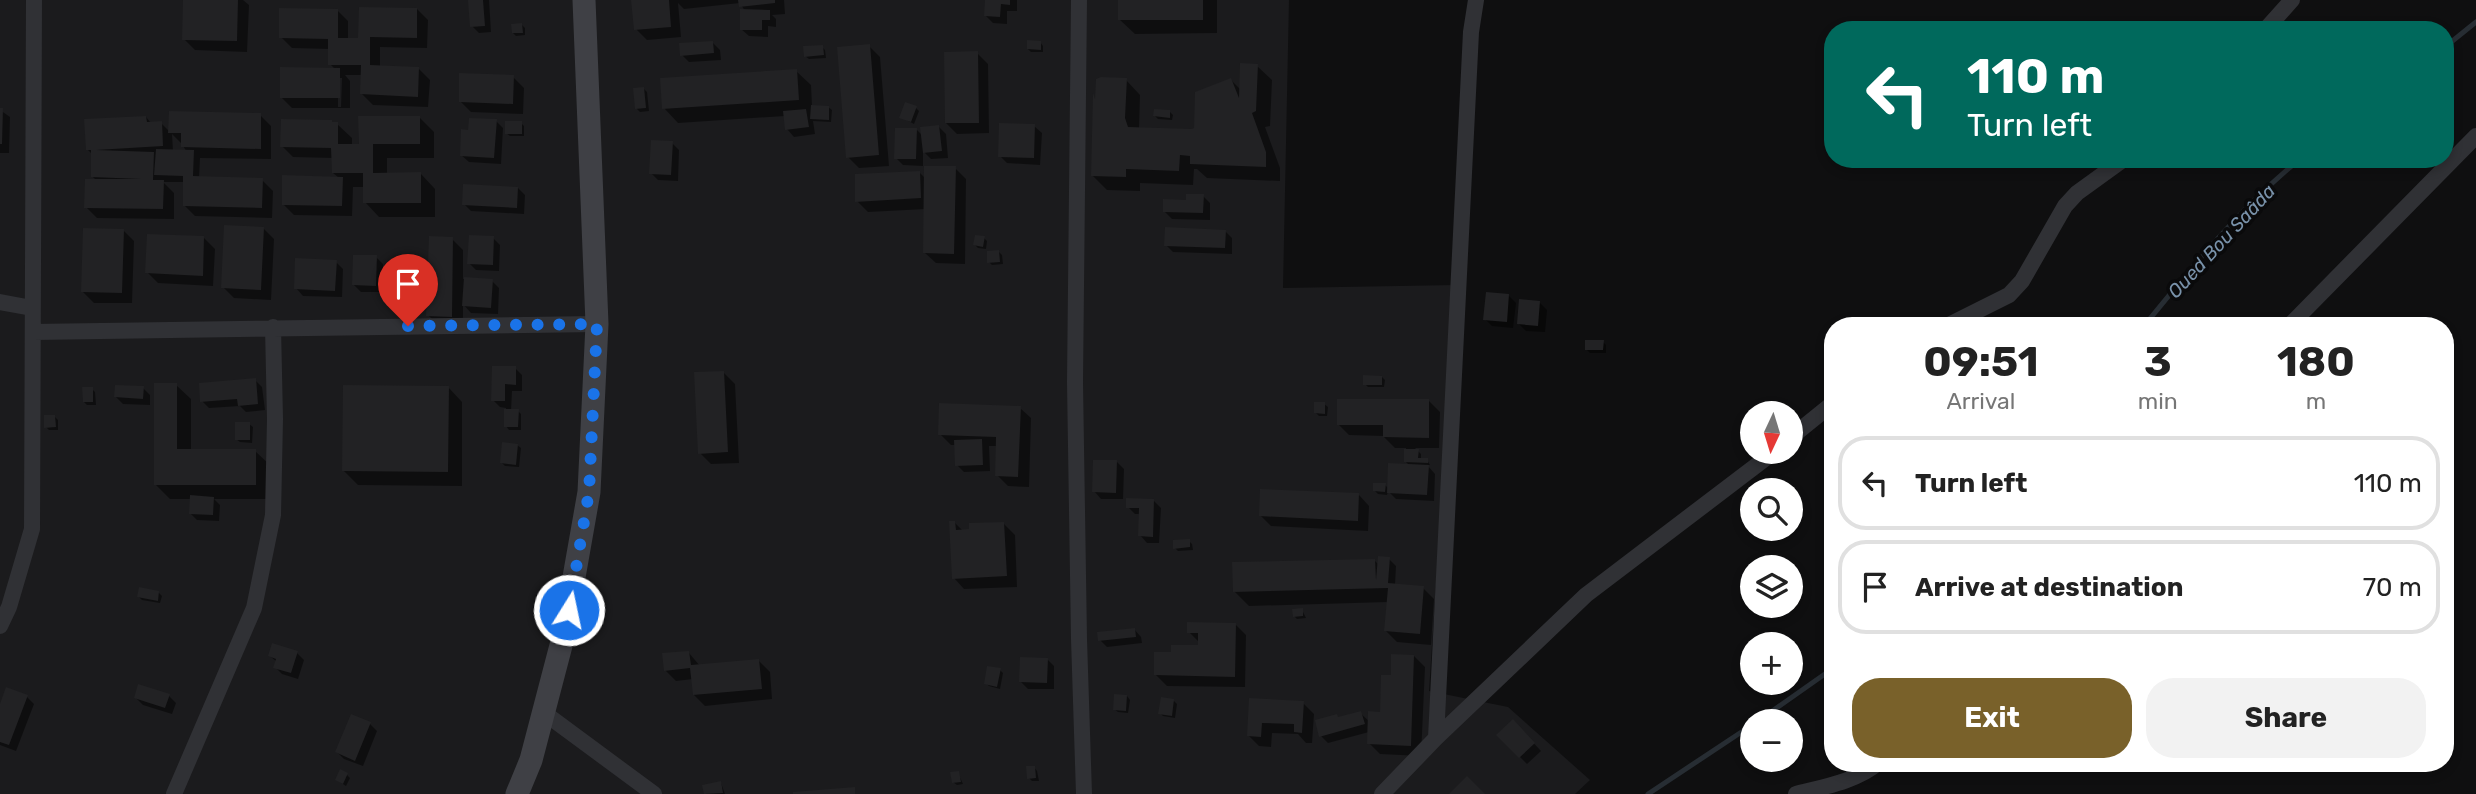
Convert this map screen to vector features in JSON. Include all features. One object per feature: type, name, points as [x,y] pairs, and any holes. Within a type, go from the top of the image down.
[{"type":"main road","points":[[517,794],[531,760],[564,634],[589,492],[597,324],[584,0]]},
{"type":"street","points":[[0,626],[9,607],[32,529],[34,0]]},
{"type":"street","points":[[1079,0],[1075,382],[1084,794]]},
{"type":"street","points":[[1436,738],[1471,32],[1476,0]]},
{"type":"street","points":[[2273,21],[2291,0]]},
{"type":"street","points":[[2454,158],[2476,136]]},
{"type":"street","points":[[1965,317],[2010,295],[2022,281],[2065,206],[2077,193],[2112,168]]},
{"type":"street","points":[[2298,317],[2445,168]]},
{"type":"street","points":[[0,302],[32,308]]},
{"type":"street","points":[[33,332],[597,324]]},
{"type":"street","points":[[174,794],[254,608],[273,515],[273,327]]},
{"type":"street","points":[[1803,427],[1824,410]]},
{"type":"street","points":[[1382,794],[1436,738],[1586,596],[1758,464]]},
{"type":"street","points":[[543,712],[654,794]]},
{"type":"street","points":[[1796,794],[1863,772]]},
{"type":"shaded area","points":[[0,0],[1289,0],[1283,288],[1456,285],[1429,691],[1508,707],[1590,780],[1575,794],[0,794]]},
{"type":"building","points":[[183,0],[238,0],[237,41],[182,40]]},
{"type":"building","points":[[468,0],[483,0],[485,26],[470,27]]},
{"type":"building","points":[[631,0],[669,0],[671,27],[634,30]]},
{"type":"building","points":[[738,0],[775,0],[775,3],[739,7]]},
{"type":"building","points":[[985,0],[1010,0],[1010,5],[1001,4],[1000,17],[984,16]]},
{"type":"building","points":[[1118,0],[1203,0],[1203,20],[1118,20]]},
{"type":"building","points":[[359,7],[417,8],[417,38],[370,37],[370,65],[419,67],[418,97],[360,94],[361,65],[328,65],[328,39],[279,38],[279,8],[338,9],[338,38],[358,38]]},
{"type":"building","points":[[740,9],[770,10],[770,20],[762,20],[762,30],[740,30]]},
{"type":"building","points":[[522,23],[523,33],[512,33],[511,24]]},
{"type":"building","points":[[1027,40],[1041,41],[1041,50],[1027,49]]},
{"type":"building","points":[[713,41],[714,53],[680,56],[679,43]]},
{"type":"building","points":[[870,44],[879,155],[846,158],[837,47]]},
{"type":"building","points":[[823,45],[824,55],[804,57],[803,46]]},
{"type":"building","points":[[978,51],[979,123],[945,123],[944,52]]},
{"type":"building","points":[[1240,63],[1258,64],[1256,111],[1252,113],[1266,152],[1266,167],[1190,164],[1190,156],[1180,155],[1179,171],[1126,169],[1126,177],[1091,176],[1093,93],[1095,99],[1096,79],[1127,78],[1125,118],[1128,127],[1192,129],[1195,92],[1231,78],[1239,98]]},
{"type":"building","points":[[280,67],[340,68],[340,98],[280,98]]},
{"type":"building","points":[[797,69],[799,100],[662,109],[660,78]]},
{"type":"building","points":[[459,73],[514,75],[513,104],[459,102]]},
{"type":"building","points":[[644,87],[646,108],[635,109],[633,88]]},
{"type":"building","points":[[905,102],[917,106],[911,122],[899,118]]},
{"type":"building","points":[[811,105],[829,106],[829,120],[810,119]]},
{"type":"building","points":[[0,108],[3,108],[2,144],[0,144]]},
{"type":"building","points":[[806,109],[809,127],[785,130],[783,111]]},
{"type":"building","points":[[1154,109],[1170,110],[1170,118],[1153,116]]},
{"type":"building","points":[[169,111],[261,113],[261,149],[181,147],[181,133],[168,133]]},
{"type":"building","points":[[146,116],[147,122],[162,121],[163,146],[96,150],[154,152],[153,180],[164,180],[163,209],[84,208],[85,179],[141,179],[91,177],[91,150],[86,150],[84,119]]},
{"type":"building","points":[[358,116],[420,116],[420,144],[373,144],[373,173],[421,172],[421,203],[363,203],[363,173],[332,173],[331,148],[280,147],[281,119],[332,120],[338,122],[338,144],[359,144]]},
{"type":"building","points":[[469,118],[497,119],[494,158],[460,156],[461,129],[468,130]]},
{"type":"building","points":[[505,121],[522,121],[522,134],[505,134]]},
{"type":"building","points":[[999,123],[1035,124],[1034,158],[998,157]]},
{"type":"building","points":[[939,125],[942,151],[923,153],[920,127]]},
{"type":"building","points":[[895,128],[917,128],[916,159],[894,159]]},
{"type":"building","points":[[651,140],[673,141],[671,175],[649,174]]},
{"type":"building","points":[[156,149],[194,150],[193,176],[263,178],[262,208],[183,206],[183,176],[154,175]]},
{"type":"building","points":[[924,166],[956,166],[954,254],[923,253]]},
{"type":"building","points":[[920,171],[921,198],[855,202],[855,174]]},
{"type":"building","points":[[282,175],[343,177],[342,206],[282,205]]},
{"type":"building","points":[[463,184],[518,187],[517,208],[462,205]]},
{"type":"building","points":[[1186,194],[1204,194],[1203,213],[1163,212],[1163,199],[1186,200]]},
{"type":"building","points":[[224,225],[264,227],[261,290],[221,288]]},
{"type":"building","points":[[1165,227],[1226,230],[1225,248],[1164,246]]},
{"type":"building","points":[[83,228],[124,229],[122,293],[81,292]]},
{"type":"building","points":[[147,234],[204,236],[203,276],[145,273]]},
{"type":"building","points":[[469,235],[494,236],[493,265],[467,264]]},
{"type":"building","points":[[975,235],[985,236],[983,247],[973,245]]},
{"type":"building","points":[[429,236],[453,237],[452,317],[426,316]]},
{"type":"building","points":[[999,250],[1000,262],[987,263],[987,251]]},
{"type":"building","points":[[353,255],[377,255],[376,286],[352,285]]},
{"type":"building","points":[[295,258],[337,260],[335,291],[294,289]]},
{"type":"building","points":[[464,277],[493,279],[491,308],[462,306]]},
{"type":"building","points":[[1486,292],[1509,294],[1507,322],[1483,320]]},
{"type":"building","points":[[1519,299],[1540,301],[1538,326],[1517,324]]},
{"type":"building","points":[[1585,340],[1604,340],[1603,350],[1585,350]]},
{"type":"building","points":[[492,366],[516,366],[516,385],[505,384],[505,401],[491,401]]},
{"type":"building","points":[[724,371],[728,452],[698,454],[694,372]]},
{"type":"building","points":[[1363,375],[1382,376],[1382,385],[1363,385]]},
{"type":"building","points":[[256,378],[258,404],[238,406],[237,399],[200,402],[199,383]]},
{"type":"building","points":[[154,383],[177,383],[177,449],[256,449],[256,485],[154,485]]},
{"type":"building","points":[[115,385],[144,386],[143,399],[114,397]]},
{"type":"building","points":[[343,385],[449,386],[448,472],[342,471]]},
{"type":"building","points":[[82,387],[93,387],[93,402],[83,402]]},
{"type":"building","points":[[1337,399],[1429,399],[1429,438],[1383,437],[1383,425],[1337,425]]},
{"type":"building","points":[[1314,402],[1325,402],[1325,414],[1314,413]]},
{"type":"building","points":[[939,403],[1021,406],[1018,477],[995,476],[996,437],[938,435]]},
{"type":"building","points":[[504,409],[519,409],[518,427],[504,427]]},
{"type":"building","points":[[44,415],[55,415],[56,427],[44,428]]},
{"type":"building","points":[[235,422],[250,422],[250,440],[235,440]]},
{"type":"building","points":[[982,439],[983,465],[955,466],[954,440]]},
{"type":"building","points":[[502,442],[518,444],[516,465],[500,463]]},
{"type":"building","points":[[1404,449],[1419,449],[1418,458],[1428,458],[1428,463],[1404,462]]},
{"type":"building","points":[[1093,460],[1117,460],[1116,493],[1092,492]]},
{"type":"building","points":[[1388,463],[1429,465],[1427,495],[1387,493]]},
{"type":"building","points":[[1373,483],[1386,483],[1385,492],[1373,491]]},
{"type":"building","points":[[1260,489],[1359,493],[1358,521],[1259,516]]},
{"type":"building","points":[[190,495],[214,497],[213,515],[189,514]]},
{"type":"building","points":[[1126,498],[1154,499],[1153,537],[1138,536],[1139,508],[1126,508]]},
{"type":"building","points":[[949,521],[955,521],[956,530],[969,529],[969,523],[1004,522],[1007,576],[952,579]]},
{"type":"building","points":[[1190,539],[1190,547],[1173,549],[1173,540]]},
{"type":"building","points":[[1378,556],[1390,557],[1388,583],[1424,586],[1420,634],[1384,631],[1388,588],[1233,592],[1232,562],[1375,559],[1376,580]]},
{"type":"building","points":[[139,587],[159,591],[158,601],[137,597]]},
{"type":"building","points":[[1303,608],[1303,616],[1293,617],[1292,609]]},
{"type":"building","points":[[1187,622],[1236,623],[1235,677],[1154,675],[1154,652],[1171,652],[1171,645],[1198,645],[1198,633],[1187,633]]},
{"type":"building","points":[[1135,628],[1136,637],[1098,641],[1097,632]]},
{"type":"building","points":[[272,643],[298,651],[291,673],[273,668],[276,659],[268,656]]},
{"type":"building","points":[[689,651],[691,665],[759,659],[762,689],[693,695],[690,668],[664,671],[662,653]]},
{"type":"building","points":[[1391,654],[1414,655],[1411,746],[1367,744],[1368,711],[1380,712],[1381,675],[1391,675]]},
{"type":"building","points":[[1020,657],[1048,658],[1047,683],[1019,682]]},
{"type":"building","points":[[987,666],[1001,668],[997,687],[984,684]]},
{"type":"building","points":[[138,684],[170,694],[165,708],[134,698]]},
{"type":"building","points":[[6,687],[28,695],[9,745],[0,742],[0,704]]},
{"type":"building","points":[[1114,694],[1127,695],[1126,711],[1113,710]]},
{"type":"building","points":[[1161,697],[1174,699],[1172,716],[1158,714]]},
{"type":"building","points":[[1249,698],[1304,701],[1302,733],[1294,732],[1294,724],[1262,723],[1261,737],[1247,736]]},
{"type":"building","points":[[1361,711],[1365,724],[1319,737],[1315,720]]},
{"type":"building","points":[[351,714],[371,722],[355,761],[335,752]]},
{"type":"building","points":[[1513,719],[1535,743],[1519,758],[1496,735]]},
{"type":"building","points":[[1026,766],[1035,766],[1036,778],[1027,779]]},
{"type":"building","points":[[340,769],[348,773],[343,784],[335,780]]},
{"type":"building","points":[[959,771],[961,782],[952,783],[950,772]]},
{"type":"building","points":[[1467,776],[1485,794],[1449,794]]},
{"type":"building","points":[[721,781],[723,793],[704,794],[702,785]]},
{"type":"building","points":[[855,787],[855,794],[793,794],[793,792]]},
{"type":"waterway","name":"Oued Bou Saâda","points":[[2454,40],[2476,22]]},
{"type":"waterway","name":"Oued Bou Saâda","points":[[2152,317],[2237,217],[2290,168]]},
{"type":"waterway","name":"Oued Bou Saâda","points":[[1775,709],[1824,675]]},
{"type":"waterway","name":"Oued Bou Saâda","points":[[1648,794],[1740,733]]},
{"type":"route","points":[[408,326],[597,324],[589,492],[569,610]]}]
